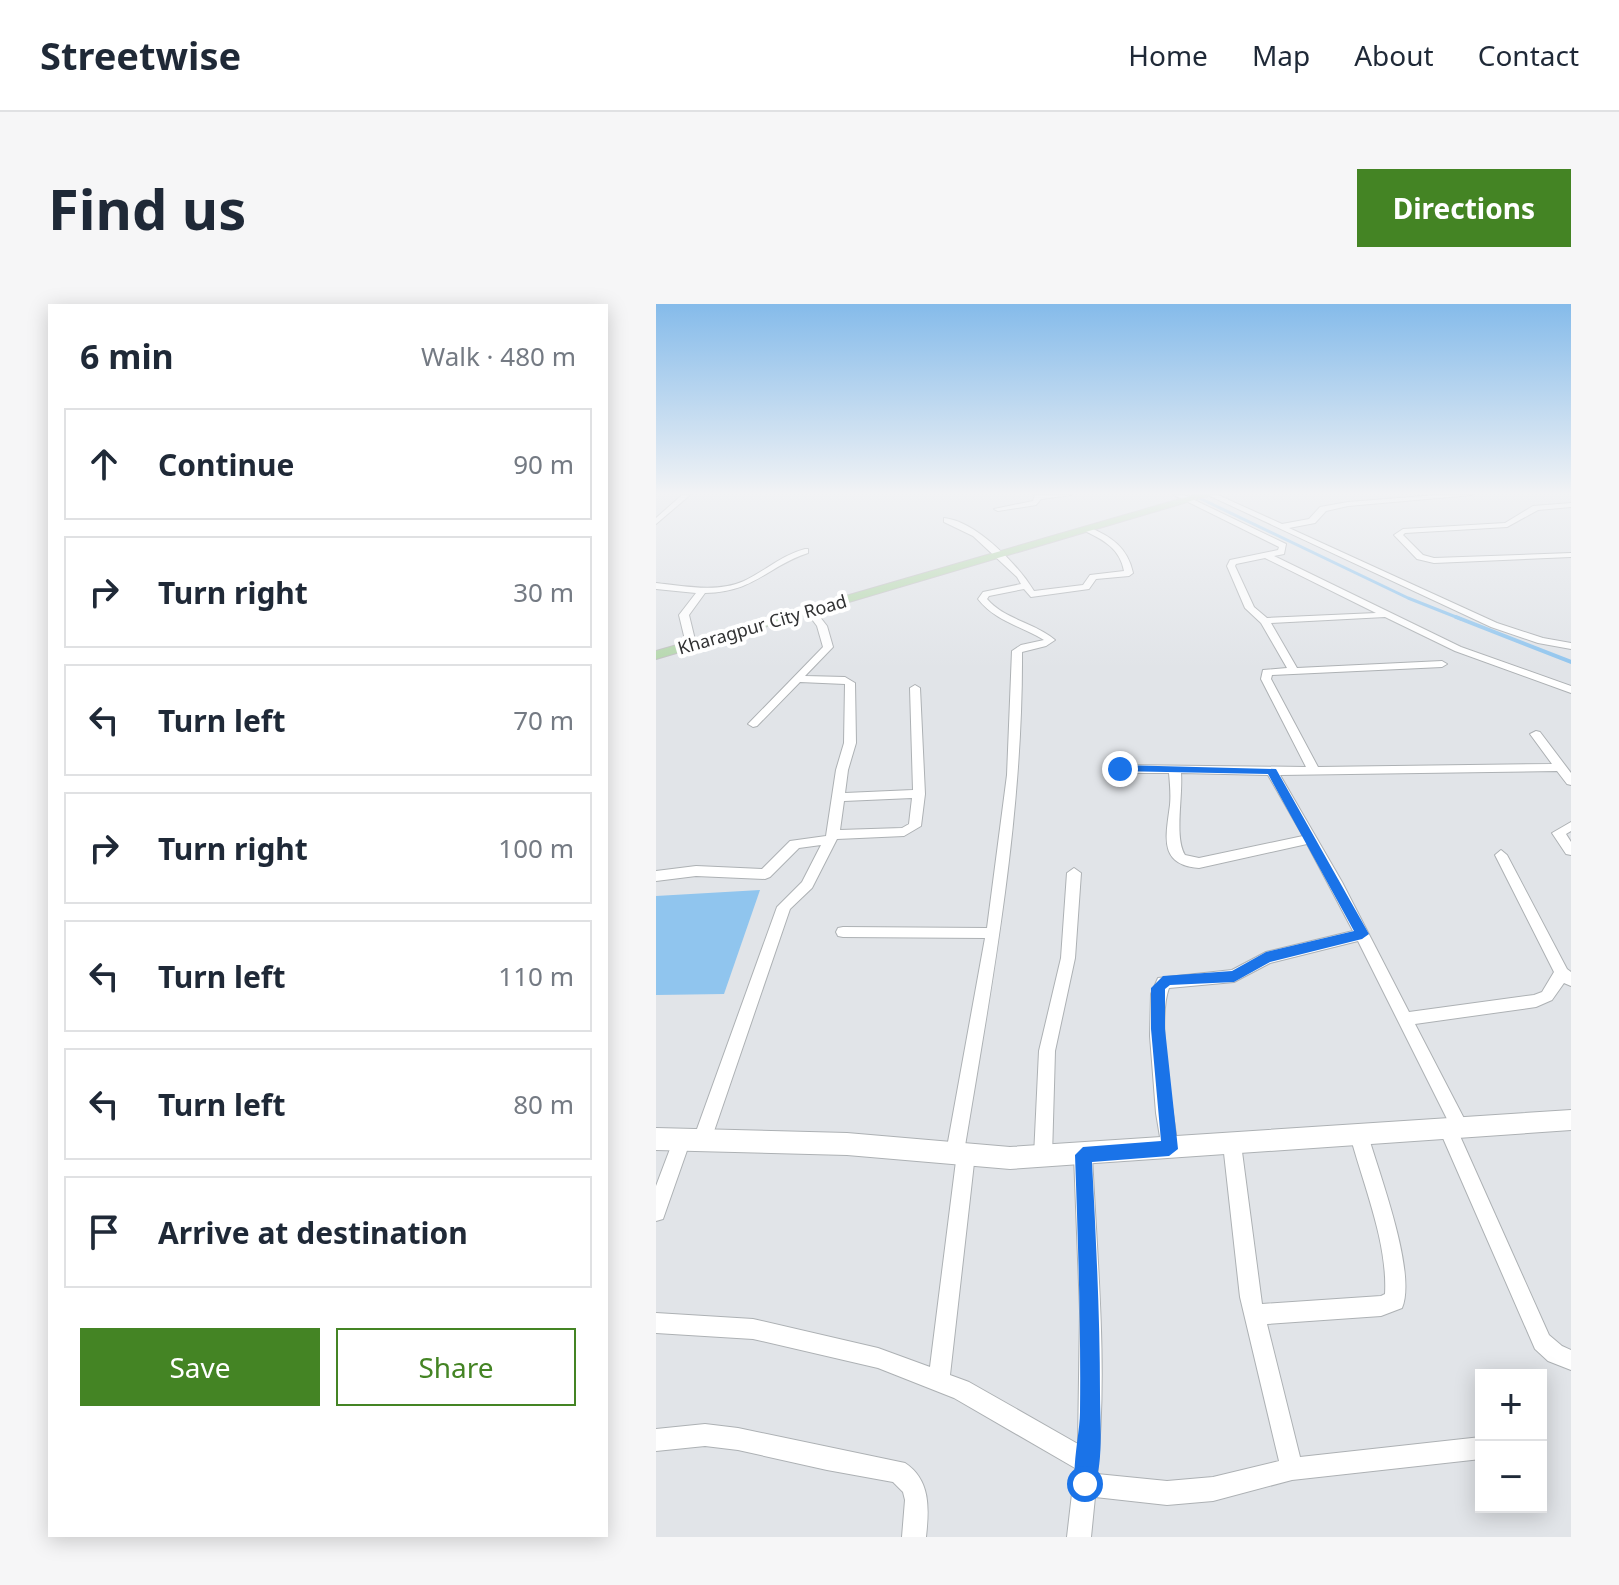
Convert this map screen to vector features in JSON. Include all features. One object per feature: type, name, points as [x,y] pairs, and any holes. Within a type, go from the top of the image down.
[{"type":"main road","name":"Kharagpur City Road","points":[[656,655],[1008,553]]},
{"type":"street","points":[[656,586],[721,590],[751,581],[782,558],[800,553]]},
{"type":"street","points":[[993,553],[1020,576],[1029,592],[1037,593],[1086,587],[1093,577],[1129,573],[1123,553]]},
{"type":"street","points":[[1272,553],[1233,562],[1231,566],[1250,608],[1265,621],[1293,670]]},
{"type":"street","points":[[1336,553],[1494,625],[1541,641],[1571,646]]},
{"type":"street","points":[[1416,553],[1434,561],[1571,555]]},
{"type":"street","points":[[1266,555],[1458,649],[1571,690]]},
{"type":"street","points":[[939,1382],[961,1154],[1007,826],[1018,696],[1017,649],[1046,644],[1050,640],[1036,630],[991,612],[982,599],[986,594],[1025,586]]},
{"type":"street","points":[[691,644],[684,615],[702,591]]},
{"type":"street","points":[[753,724],[828,647],[822,626],[810,610]]},
{"type":"street","points":[[1265,621],[1386,615]]},
{"type":"street","points":[[1314,771],[1265,675],[1274,671],[1442,664]]},
{"type":"street","points":[[656,1212],[692,1140],[784,907],[807,885],[832,838],[850,743],[850,683],[845,680],[798,679]]},
{"type":"street","points":[[656,876],[696,871],[765,874],[795,844],[912,830],[917,822],[919,794],[915,688]]},
{"type":"street","points":[[1536,734],[1571,781]]},
{"type":"street","points":[[1120,769],[1314,771],[1561,767]]},
{"type":"street","points":[[1175,771],[1172,841],[1176,856],[1182,861],[1199,863],[1311,839]]},
{"type":"street","points":[[1272,771],[1406,1019],[1542,1342],[1555,1354],[1571,1360]]},
{"type":"street","points":[[839,797],[919,794]]},
{"type":"street","points":[[1571,826],[1558,833],[1571,851]]},
{"type":"street","points":[[1406,1019],[1536,1001],[1547,996],[1566,976],[1501,855]]},
{"type":"street","points":[[1043,1156],[1047,1051],[1068,958],[1074,873]]},
{"type":"street","points":[[843,932],[991,933]]},
{"type":"street","points":[[1169,1149],[1158,1029],[1158,988],[1163,982],[1234,976],[1274,955],[1362,934]]},
{"type":"street","points":[[656,1139],[847,1144],[1010,1158],[1570,1121]]},
{"type":"street","points":[[1255,1315],[1381,1306],[1395,1301],[1398,1287],[1359,1135]]},
{"type":"street","points":[[1232,1144],[1255,1315],[1292,1469]]},
{"type":"street","points":[[1079,1537],[1086,1473],[1090,1311],[1083,1155]]},
{"type":"street","points":[[656,1323],[753,1329],[878,1358],[961,1390],[1086,1473],[1167,1493],[1213,1489],[1292,1469],[1475,1449]]},
{"type":"street","points":[[656,1440],[705,1435],[738,1439],[897,1471],[907,1476],[915,1490],[918,1508],[914,1537]]},
{"type":"water","points":[[760,890],[724,994],[656,995],[656,896]]},
{"type":"waterway","points":[[1313,553],[1408,598],[1461,619]]},
{"type":"waterway","points":[[1456,617],[1571,662]]},
{"type":"route","points":[[1085,1484],[1090,1437],[1090,1311],[1083,1155],[1169,1149],[1158,1029],[1158,988],[1170,980],[1234,976],[1266,958],[1362,934],[1272,771],[1120,769]]}]
